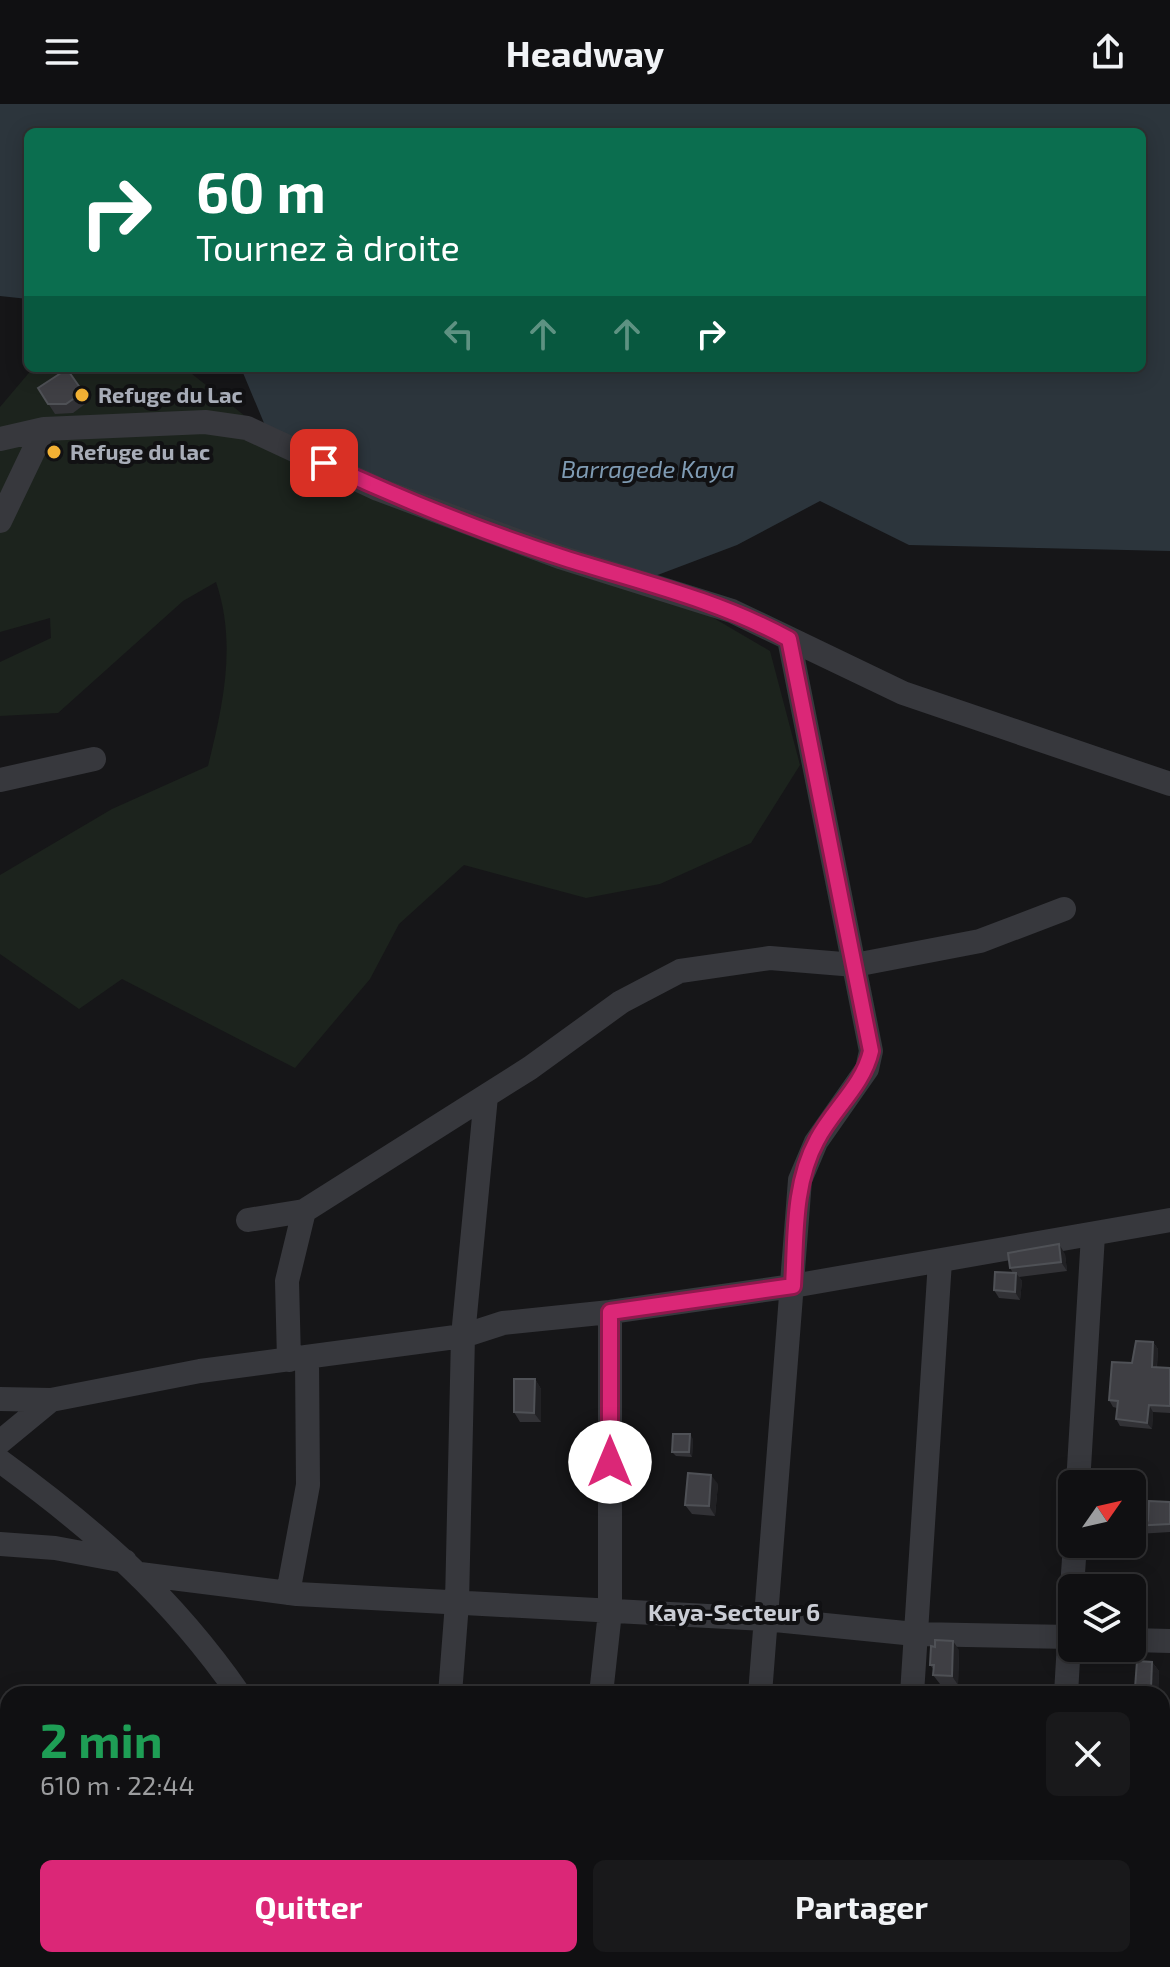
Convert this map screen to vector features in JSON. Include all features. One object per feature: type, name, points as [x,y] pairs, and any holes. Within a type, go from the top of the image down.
[{"type":"street","points":[[0,439],[44,429],[205,422],[247,428],[378,489],[560,557],[732,611],[903,693],[981,717],[1136,775],[1170,784]]},
{"type":"street","points":[[0,521],[44,429]]},
{"type":"street","points":[[761,1686],[800,1180],[816,1142],[867,1069],[871,1051],[789,639]]},
{"type":"street","points":[[0,780],[94,759]]},
{"type":"street","points":[[248,1220],[304,1211],[486,1096],[621,1002],[680,971],[770,958],[855,965],[980,941],[1064,909]]},
{"type":"street","points":[[451,1686],[457,1603],[463,1336],[486,1096]]},
{"type":"street","points":[[288,1593],[308,1485],[298,1359],[287,1281],[304,1211]]},
{"type":"street","points":[[0,1399],[51,1400],[200,1371],[463,1336],[503,1323],[610,1312],[793,1286],[1170,1220]]},
{"type":"street","points":[[1079,1470],[1093,1235]]},
{"type":"street","points":[[912,1686],[940,1261]]},
{"type":"street","points":[[602,1686],[610,1612],[610,1312]]},
{"type":"street","points":[[0,1442],[51,1400]]},
{"type":"street","points":[[0,1461],[83,1522],[133,1568],[216,1661],[233,1686]]},
{"type":"street","points":[[0,1544],[55,1548],[133,1568],[288,1593],[765,1619],[915,1634],[1058,1637]]},
{"type":"street","points":[[1146,1640],[1170,1641]]},
{"type":"street","points":[[1067,1686],[1069,1662]]},
{"type":"shaded area","points":[[30,372],[190,372],[269,435],[647,579],[770,651],[800,765],[751,843],[660,884],[586,898],[464,865],[399,924],[370,979],[295,1068],[122,979],[79,1009],[0,954],[0,875],[112,809],[208,766],[226,674],[226,628],[216,582],[183,601],[58,713],[0,716],[0,662],[51,638],[50,618],[0,632],[0,407]]},
{"type":"water","name":"Barragede Kaya","points":[[0,104],[1170,104],[1170,551],[909,545],[820,501],[737,545],[647,579],[269,435],[243,372],[1146,372],[1146,128],[24,128],[24,299],[0,296]]},
{"type":"building","points":[[62,372],[69,372],[83,392],[66,404],[48,404],[38,388]]},
{"type":"building","points":[[1059,1244],[1061,1262],[1010,1268],[1008,1253]]},
{"type":"building","points":[[995,1272],[1016,1273],[1015,1292],[994,1290]]},
{"type":"building","points":[[1136,1341],[1153,1342],[1152,1367],[1170,1368],[1170,1406],[1149,1405],[1147,1423],[1116,1419],[1118,1401],[1109,1400],[1112,1362],[1132,1363]]},
{"type":"building","points":[[514,1379],[535,1379],[534,1413],[514,1412]]},
{"type":"building","points":[[673,1434],[690,1434],[689,1452],[672,1452]]},
{"type":"building","points":[[688,1473],[711,1475],[709,1506],[685,1505]]},
{"type":"building","points":[[1149,1501],[1170,1502],[1170,1524],[1146,1525],[1146,1516],[1148,1519]]},
{"type":"building","points":[[935,1640],[953,1641],[952,1676],[933,1675],[931,1646],[935,1647]]},
{"type":"building","points":[[1137,1662],[1152,1662],[1151,1686],[1135,1686]]},
{"type":"place","name":"Refuge du Lac","points":[[82,395]]},
{"type":"place","name":"Refuge du lac","points":[[54,452]]},
{"type":"district","name":"Kaya-Secteur 6","points":[[734,1613]]},
{"type":"route","points":[[324,463],[378,489],[560,557],[732,611],[789,639],[871,1051],[867,1069],[816,1142],[800,1180],[793,1286],[610,1312],[610,1462]]}]
